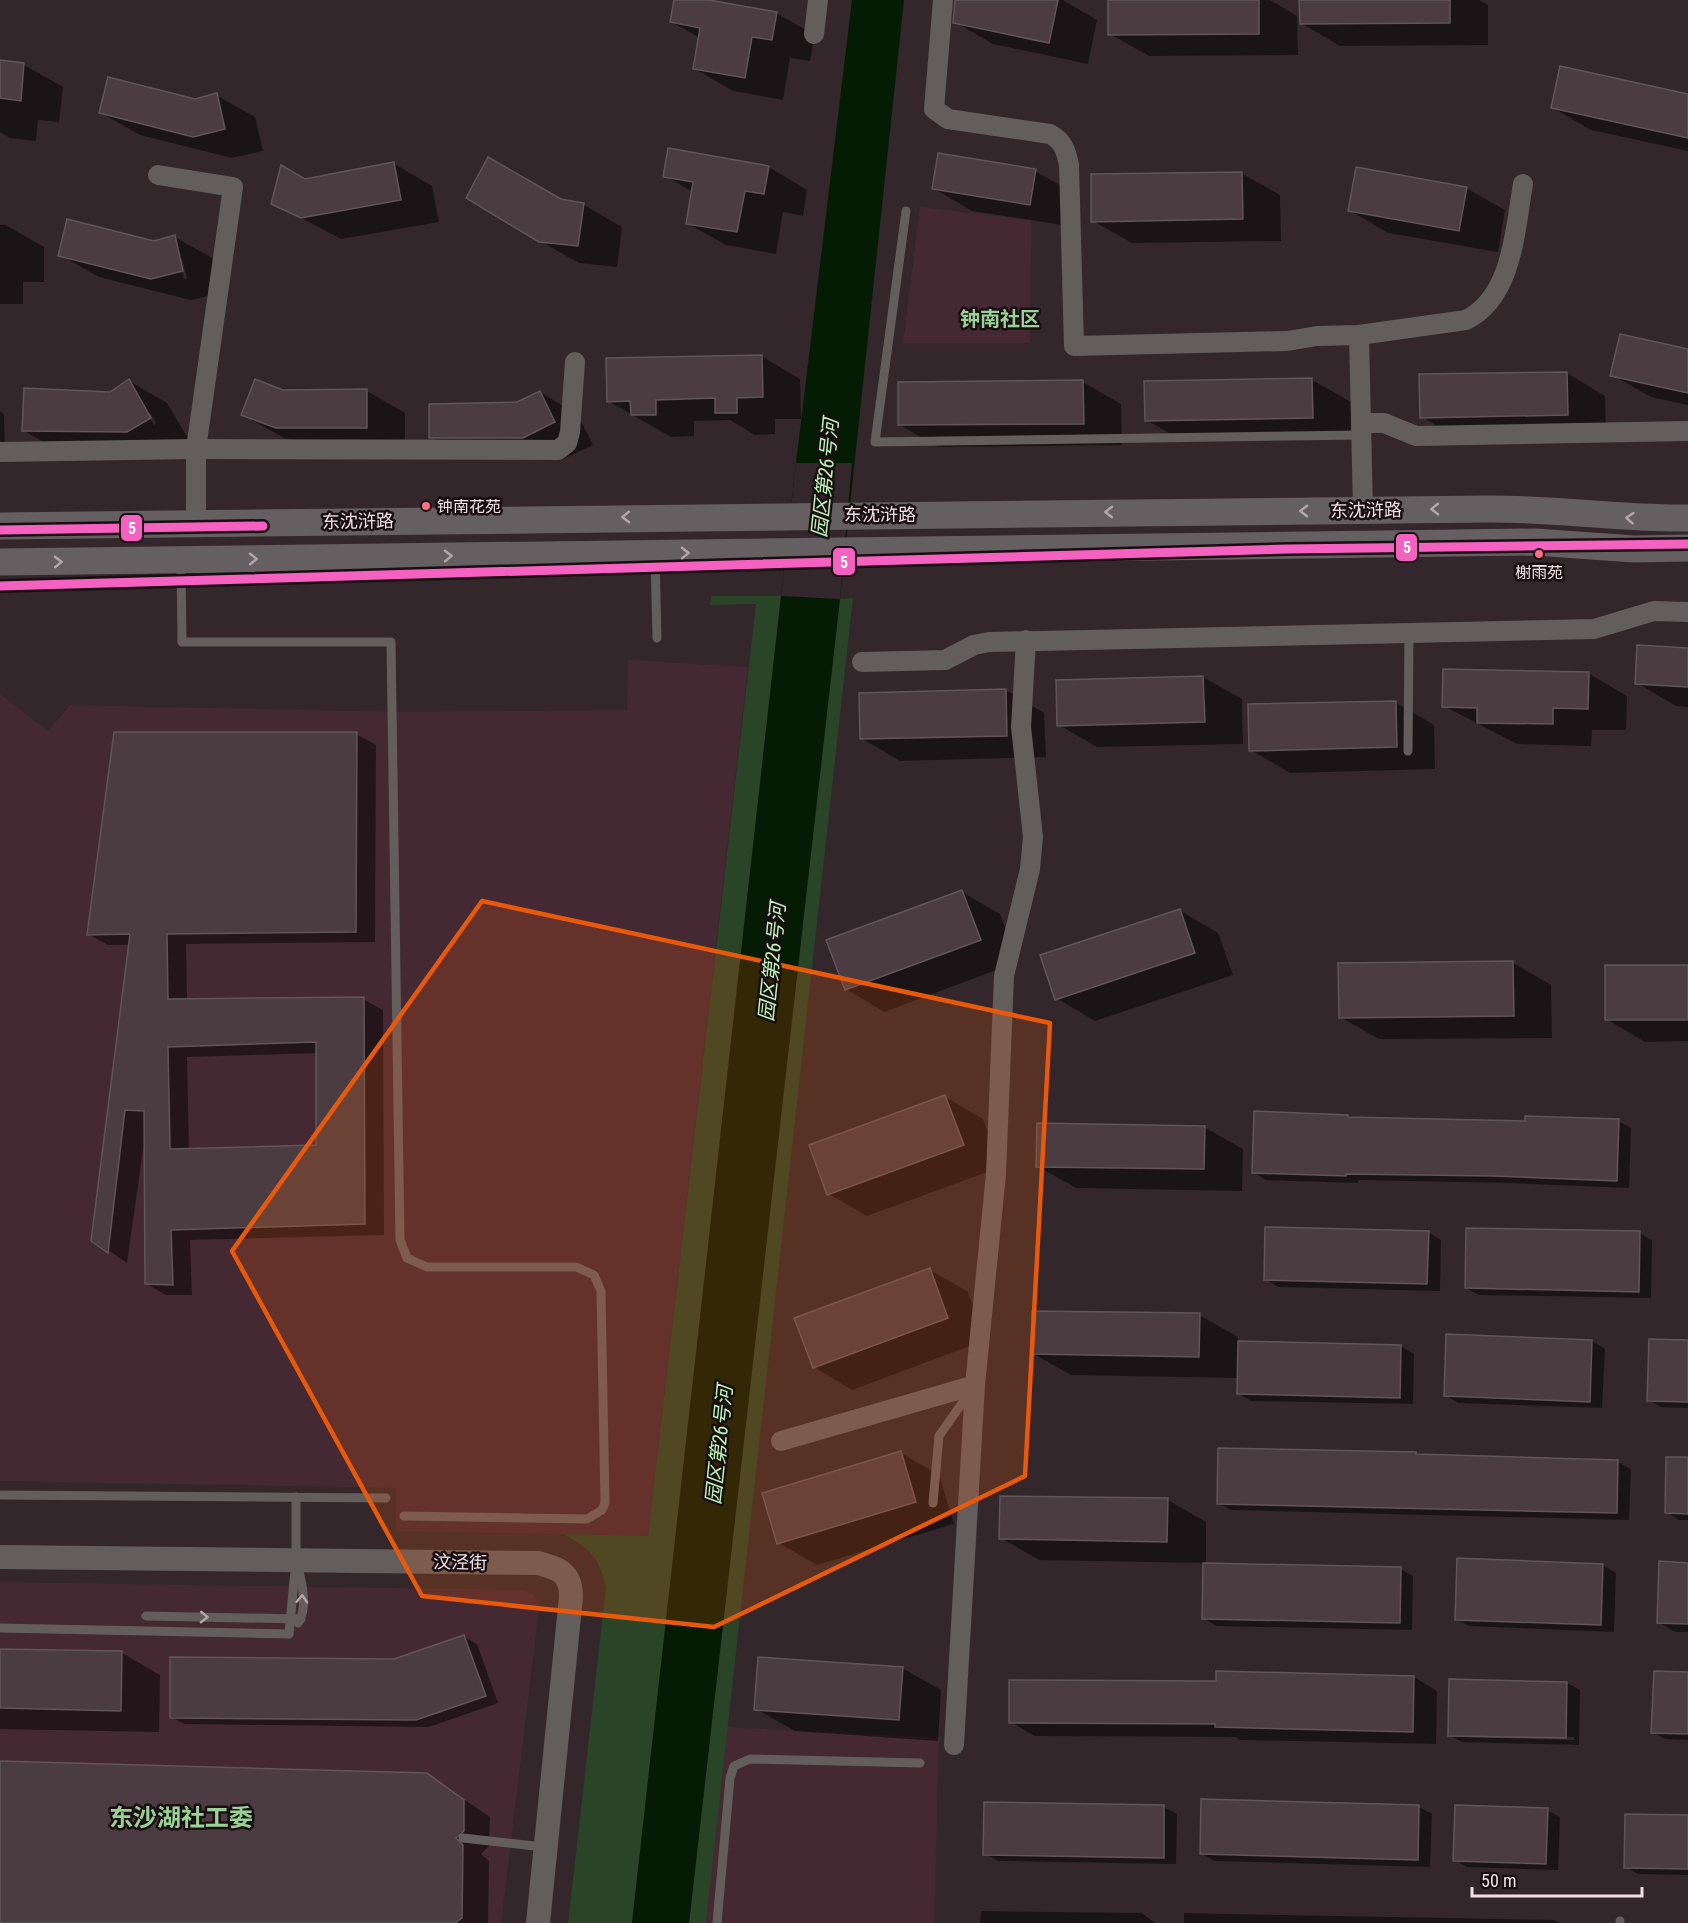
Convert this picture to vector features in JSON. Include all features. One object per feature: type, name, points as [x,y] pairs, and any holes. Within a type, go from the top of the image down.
[{"type":"main road","name":"东沈浒路","points":[[0,526],[848,514],[1515,508],[1635,519],[1688,518]]},
{"type":"main road","name":"东沈浒路","points":[[0,562],[1535,542],[1634,549],[1688,548]]},
{"type":"street","points":[[814,34],[818,0]]},
{"type":"street","points":[[943,0],[934,109],[948,119],[1050,134],[1059,139],[1066,149],[1069,165],[1074,346],[1287,341],[1317,336],[1359,335],[1466,320],[1477,315],[1497,291],[1506,268],[1523,184]]},
{"type":"street","points":[[158,175],[233,187],[196,449],[196,523]]},
{"type":"street","points":[[1359,335],[1363,510]]},
{"type":"street","points":[[0,452],[196,449],[558,450],[567,443],[570,432],[575,362]]},
{"type":"street","points":[[1362,429],[1384,423],[1416,436],[1688,431]]},
{"type":"street","points":[[862,662],[945,660],[974,645],[1026,640],[1594,629],[1653,611],[1688,612]]},
{"type":"street","points":[[954,1745],[975,1385],[996,1174],[1004,976],[1030,869],[1033,837],[1021,727],[1026,640]]},
{"type":"street","points":[[781,1441],[975,1385]]},
{"type":"street","name":"汶泾街","points":[[0,1557],[538,1563],[566,1574],[571,1586],[571,1597],[538,1923]]},
{"type":"lane","points":[[906,211],[875,442],[1362,429]]},
{"type":"lane","points":[[655,553],[657,638]]},
{"type":"lane","points":[[181,560],[182,642],[391,642],[400,1240],[407,1258],[428,1267],[576,1267],[594,1275],[601,1291],[604,1503],[602,1510],[587,1519],[404,1516]]},
{"type":"lane","points":[[1408,751],[1409,632]]},
{"type":"lane","points":[[933,1503],[939,1436],[975,1385]]},
{"type":"lane","points":[[0,1494],[386,1498]]},
{"type":"lane","points":[[289,1634],[296,1560],[296,1497]]},
{"type":"lane","points":[[289,1634],[301,1619],[303,1595],[296,1560]]},
{"type":"lane","points":[[146,1616],[301,1619]]},
{"type":"lane","points":[[0,1628],[289,1634]]},
{"type":"lane","points":[[717,1923],[730,1778],[734,1766],[750,1759],[920,1763]]},
{"type":"lane","points":[[463,1838],[546,1848]]},
{"type":"highlighted area","points":[[482,901],[1050,1023],[1025,1476],[714,1627],[422,1596],[232,1251]]},
{"type":"shaded area","points":[[920,207],[1031,220],[1030,343],[903,343]]},
{"type":"shaded area","points":[[711,596],[781,596],[632,1923],[568,1923],[606,1588],[597,1561],[580,1544],[563,1534],[648,1536],[756,604],[710,605]]},
{"type":"shaded area","points":[[853,598],[706,1923],[689,1923],[840,599]]},
{"type":"shaded area","points":[[628,660],[748,667],[648,1536],[396,1531],[396,1488],[0,1481],[0,694],[48,731],[70,705],[401,712],[627,710]]},
{"type":"shaded area","points":[[0,1582],[525,1590],[533,1594],[539,1603],[539,1609],[501,1923],[0,1923]]},
{"type":"shaded area","points":[[727,1727],[939,1738],[934,1923],[706,1923]]},
{"type":"water","name":"园区第26号河","points":[[852,0],[904,0],[840,599],[689,1923],[632,1923],[796,463]]},
{"type":"pier","points":[[796,463],[852,463],[840,599],[781,596]]},
{"type":"building","points":[[674,0],[709,0],[777,12],[772,40],[752,37],[745,78],[693,69],[700,28],[670,22]]},
{"type":"building","points":[[955,0],[1058,0],[1049,43],[953,23]]},
{"type":"building","points":[[1108,0],[1259,0],[1259,34],[1108,35]]},
{"type":"building","points":[[1299,0],[1450,0],[1450,23],[1300,24]]},
{"type":"building","points":[[0,60],[24,63],[21,101],[0,98]]},
{"type":"building","points":[[1560,66],[1688,94],[1688,138],[1551,108]]},
{"type":"building","points":[[108,77],[195,99],[217,93],[225,129],[193,137],[99,113]]},
{"type":"building","points":[[668,148],[769,166],[764,194],[745,191],[737,232],[686,224],[693,182],[663,177]]},
{"type":"building","points":[[938,153],[1036,169],[1030,205],[932,189]]},
{"type":"building","points":[[488,157],[561,199],[584,203],[578,246],[539,242],[466,198]]},
{"type":"building","points":[[394,162],[401,200],[301,218],[271,204],[281,165],[305,179]]},
{"type":"building","points":[[1356,167],[1467,187],[1459,231],[1348,211]]},
{"type":"building","points":[[1242,172],[1243,219],[1091,222],[1091,174]]},
{"type":"building","points":[[67,219],[154,241],[175,235],[183,271],[151,279],[58,256]]},
{"type":"building","points":[[1620,334],[1688,349],[1688,393],[1610,376]]},
{"type":"building","points":[[762,355],[763,397],[737,398],[737,413],[715,413],[715,398],[656,400],[656,415],[631,415],[630,401],[607,402],[606,358]]},
{"type":"building","points":[[1567,372],[1568,415],[1420,418],[1419,374]]},
{"type":"building","points":[[1312,378],[1313,418],[1145,421],[1144,381]]},
{"type":"building","points":[[129,379],[151,418],[127,432],[22,431],[24,388],[110,392]]},
{"type":"building","points":[[255,379],[283,390],[367,389],[367,428],[276,428],[241,415]]},
{"type":"building","points":[[1083,380],[1084,424],[898,425],[898,382]]},
{"type":"building","points":[[540,391],[555,422],[523,438],[429,438],[429,404],[517,402]]},
{"type":"building","points":[[1637,645],[1688,648],[1688,687],[1635,684]]},
{"type":"building","points":[[1443,669],[1589,672],[1588,709],[1553,708],[1553,724],[1477,723],[1477,708],[1442,707]]},
{"type":"building","points":[[1203,676],[1205,722],[1057,726],[1056,680]]},
{"type":"building","points":[[1006,689],[1007,736],[860,739],[859,693]]},
{"type":"building","points":[[1396,701],[1397,747],[1249,751],[1248,704]]},
{"type":"building","points":[[114,732],[357,732],[356,932],[167,934],[168,999],[364,997],[365,1224],[171,1230],[173,1285],[145,1284],[144,1111],[125,1110],[108,1253],[91,1241],[130,934],[87,935]],"holes":[[[316,1042],[316,1145],[170,1149],[168,1047]]]},
{"type":"building","points":[[962,890],[981,940],[845,990],[826,940]]},
{"type":"building","points":[[1180,909],[1195,953],[1055,1000],[1040,955]]},
{"type":"building","points":[[1513,961],[1514,1016],[1339,1018],[1338,963]]},
{"type":"building","points":[[1605,965],[1688,965],[1688,1020],[1605,1020]]},
{"type":"building","points":[[945,1095],[964,1145],[827,1195],[809,1145]]},
{"type":"building","points":[[1254,1111],[1348,1115],[1348,1117],[1525,1121],[1525,1116],[1619,1119],[1617,1181],[1493,1176],[1346,1174],[1346,1176],[1252,1173]]},
{"type":"building","points":[[1037,1123],[1205,1126],[1204,1169],[1036,1167]]},
{"type":"building","points":[[1265,1227],[1429,1231],[1427,1284],[1264,1280]]},
{"type":"building","points":[[1466,1228],[1640,1231],[1639,1292],[1465,1288]]},
{"type":"building","points":[[930,1268],[948,1318],[813,1368],[794,1318]]},
{"type":"building","points":[[1032,1311],[1200,1313],[1199,1357],[1031,1354]]},
{"type":"building","points":[[1446,1334],[1592,1340],[1590,1402],[1444,1396]]},
{"type":"building","points":[[1649,1339],[1688,1340],[1688,1402],[1647,1401]]},
{"type":"building","points":[[1238,1341],[1401,1345],[1400,1398],[1237,1394]]},
{"type":"building","points":[[1218,1448],[1416,1452],[1416,1454],[1618,1460],[1617,1513],[1217,1504]]},
{"type":"building","points":[[901,1451],[916,1502],[777,1544],[762,1493]]},
{"type":"building","points":[[1666,1457],[1688,1457],[1688,1514],[1665,1513]]},
{"type":"building","points":[[1000,1496],[1168,1498],[1167,1542],[999,1539]]},
{"type":"building","points":[[1457,1558],[1603,1564],[1601,1625],[1455,1620]]},
{"type":"building","points":[[1659,1561],[1688,1563],[1688,1624],[1657,1623]]},
{"type":"building","points":[[1203,1563],[1401,1567],[1400,1623],[1202,1619]]},
{"type":"building","points":[[464,1635],[486,1696],[416,1720],[170,1718],[170,1657],[394,1659]]},
{"type":"building","points":[[0,1649],[122,1651],[121,1711],[0,1708]]},
{"type":"building","points":[[758,1657],[903,1667],[899,1720],[754,1710]]},
{"type":"building","points":[[1216,1671],[1414,1676],[1413,1732],[1215,1727],[1215,1724],[1009,1723],[1009,1680],[1216,1681]]},
{"type":"building","points":[[1654,1671],[1688,1672],[1688,1734],[1651,1733]]},
{"type":"building","points":[[1449,1679],[1567,1682],[1566,1738],[1448,1736]]},
{"type":"building","points":[[0,1761],[427,1773],[464,1800],[464,1831],[456,1838],[463,1845],[462,1918],[455,1923],[0,1923]]},
{"type":"building","points":[[1201,1799],[1419,1805],[1418,1860],[1200,1854]]},
{"type":"building","points":[[984,1802],[1164,1805],[1164,1858],[983,1855]]},
{"type":"building","points":[[1455,1805],[1548,1808],[1546,1864],[1453,1861]]},
{"type":"building","points":[[1625,1814],[1688,1815],[1688,1869],[1624,1868]]},
{"type":"transit line","name":"5","points":[[0,530],[263,526]]},
{"type":"transit line","name":"5","points":[[0,586],[1288,549],[1688,544]]},
{"type":"place","name":"钟南花苑","points":[[426,506]]},
{"type":"place","name":"榭雨苑","points":[[1539,554]]},
{"type":"district","name":"钟南社区","points":[[1000,319]]},
{"type":"district","name":"东沙湖社工委","points":[[181,1818]]}]
